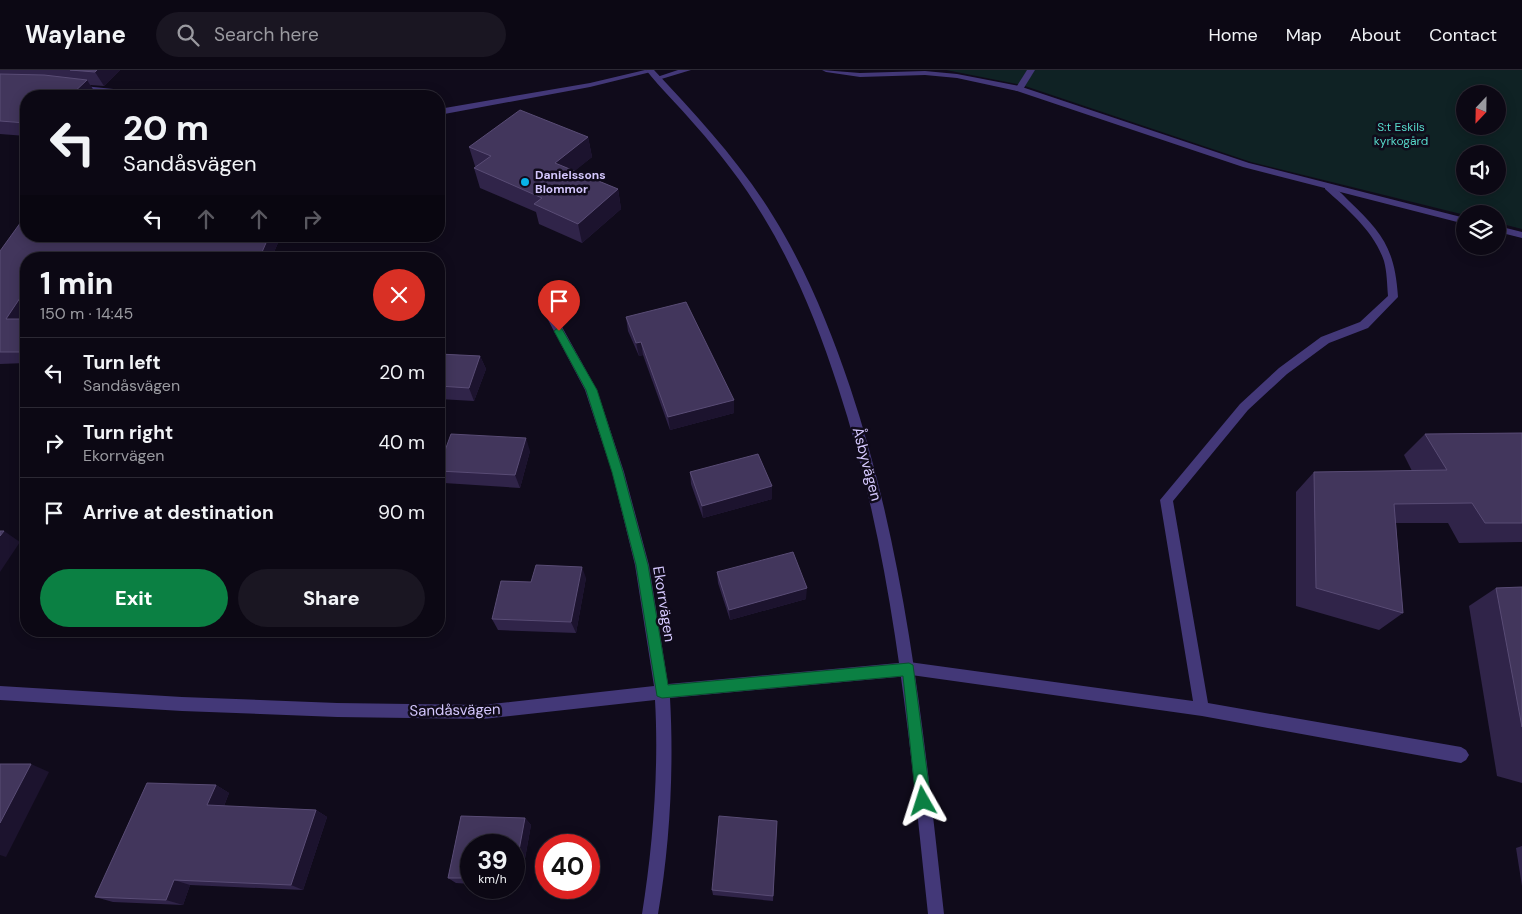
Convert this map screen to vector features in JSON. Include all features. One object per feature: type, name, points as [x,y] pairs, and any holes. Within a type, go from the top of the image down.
[{"type":"street","points":[[445,111],[653,73],[687,70]]},
{"type":"street","points":[[826,70],[860,75],[925,73],[957,76],[1019,89],[1246,165],[1456,219]]},
{"type":"street","points":[[1019,89],[1031,70]]},
{"type":"street","name":"Åsbyvägen","points":[[653,73],[729,157],[769,216],[814,304],[853,408],[881,515],[909,669],[936,914]]},
{"type":"street","points":[[71,87],[98,90]]},
{"type":"street","points":[[1202,709],[1166,500],[1244,407],[1283,371],[1325,340],[1364,325],[1393,297],[1389,260],[1374,232],[1354,210],[1328,187]]},
{"type":"street","points":[[1506,231],[1522,235]]},
{"type":"street","name":"Ekorrvägen","points":[[550,316],[592,390],[618,472],[642,565],[662,692],[665,745],[655,884],[650,914]]},
{"type":"street","name":"Sandåsvägen","points":[[0,693],[182,704],[327,710],[483,712],[662,692],[909,669],[1202,709],[1461,755]]},
{"type":"green space","name":"S:t Eskils kyrkogård","points":[[946,70],[1522,70],[1522,229],[1506,225],[1506,205],[1456,205],[1456,213],[1251,162],[1022,85]]},
{"type":"building","points":[[70,70],[97,70],[95,72]]},
{"type":"building","points":[[0,74],[44,75],[87,80],[76,90],[20,90],[20,123],[0,121]]},
{"type":"building","points":[[520,110],[588,137],[555,163],[618,189],[578,224],[534,204],[542,198],[474,168],[491,156],[469,147]]},
{"type":"building","points":[[20,223],[20,242],[266,242],[262,252],[20,252],[20,298],[6,319],[20,319],[20,352],[0,352],[0,251]]},
{"type":"building","points":[[686,302],[734,400],[668,417],[641,342],[636,343],[626,317]]},
{"type":"building","points":[[445,354],[480,356],[469,388],[445,386]]},
{"type":"building","points":[[1522,433],[1522,523],[1485,523],[1472,503],[1394,504],[1403,613],[1316,588],[1314,472],[1447,470],[1425,434]]},
{"type":"building","points":[[451,434],[526,438],[515,475],[445,471],[445,450]]},
{"type":"building","points":[[758,454],[772,486],[702,506],[690,472]]},
{"type":"building","points":[[793,552],[807,588],[729,610],[717,572]]},
{"type":"building","points":[[536,565],[582,567],[571,622],[492,619],[501,581],[531,582]]},
{"type":"building","points":[[1522,587],[1522,727],[1496,588]]},
{"type":"building","points":[[0,764],[31,764],[0,823]]},
{"type":"building","points":[[147,783],[216,785],[207,805],[316,810],[291,885],[174,880],[166,900],[95,897]]},
{"type":"building","points":[[461,816],[525,818],[522,834],[460,834],[460,878],[448,878]]},
{"type":"building","points":[[719,816],[777,821],[773,896],[712,890]]},
{"type":"place","name":"Danielssons Blommor","points":[[525,182]]},
{"type":"route","points":[[559,331],[592,390],[618,472],[642,565],[662,692],[909,669],[923,801]]}]
